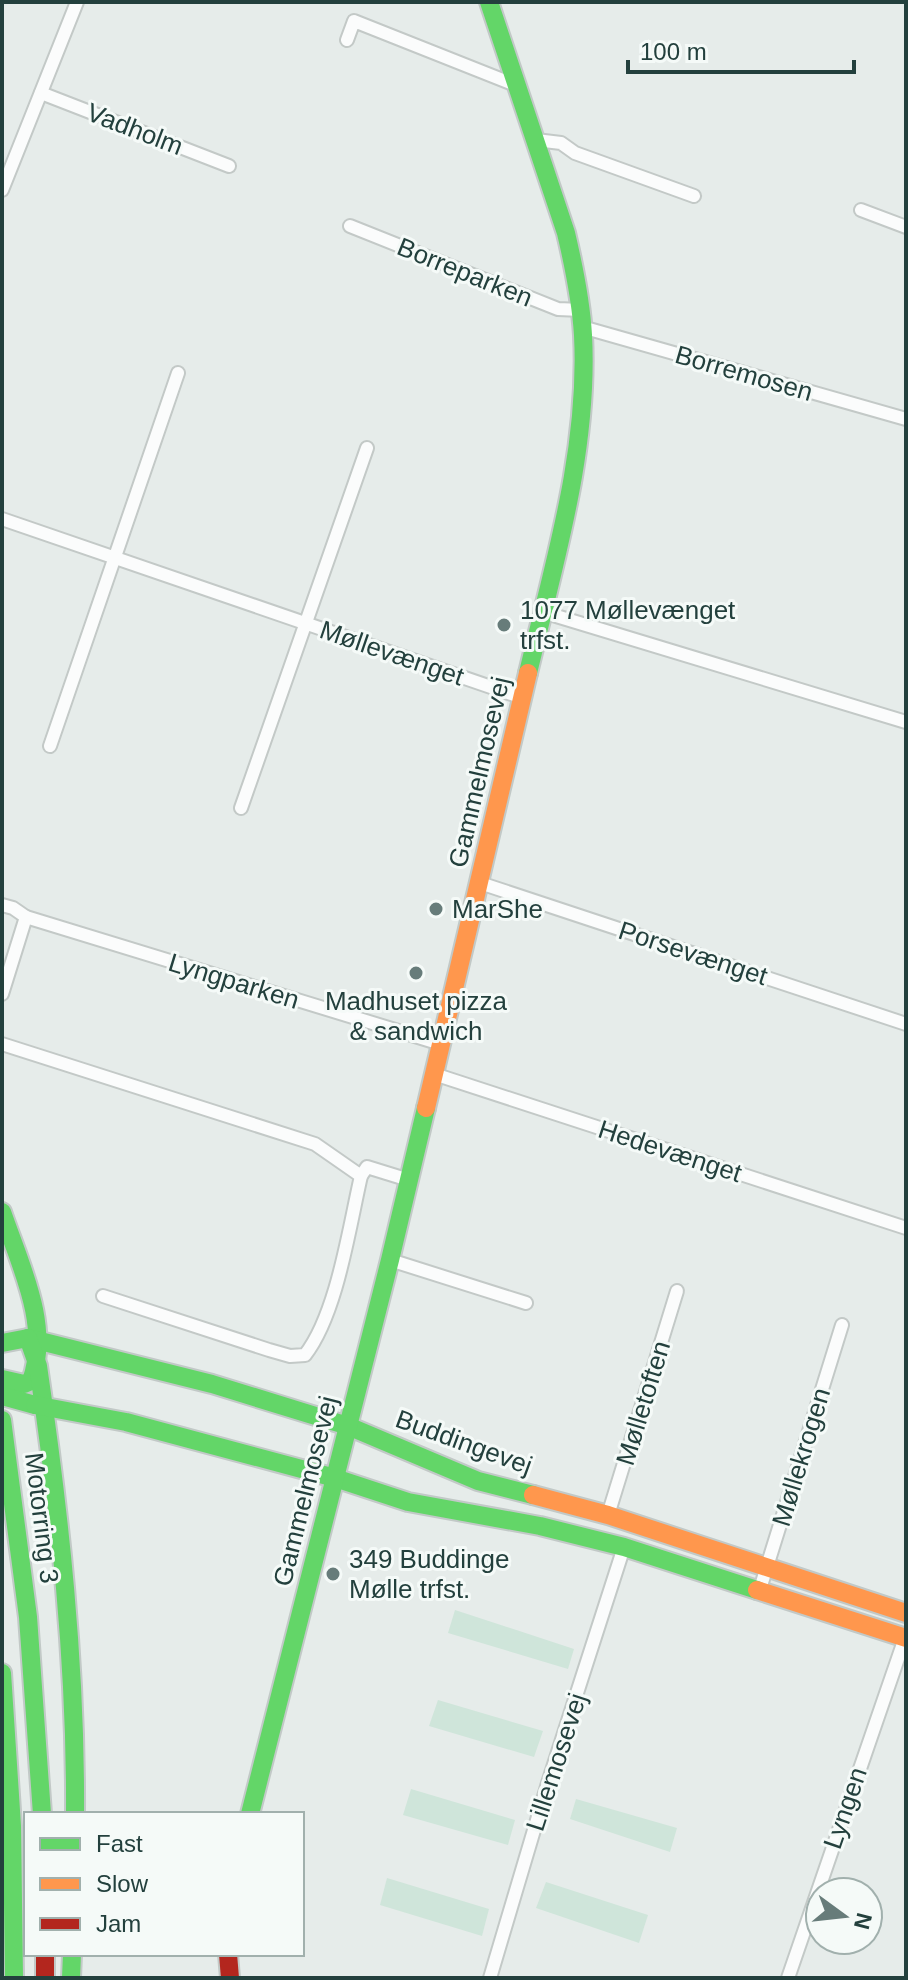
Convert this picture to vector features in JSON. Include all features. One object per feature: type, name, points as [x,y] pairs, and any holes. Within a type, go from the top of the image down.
[{"type":"main road","name":"Gammelmosevej","points":[[251,1812],[390,1260],[543,612],[579,437],[583,391],[582,319],[563,221],[489,2]]},
{"type":"main road","points":[[2,1212],[37,1321],[35,1370],[68,1597],[75,1812]]},
{"type":"main road","name":"Buddingevej","points":[[2,1331],[212,1384],[348,1426],[478,1481],[608,1515],[906,1613]]},
{"type":"main road","points":[[2,1343],[34,1339]]},
{"type":"main road","points":[[2,1379],[24,1384],[35,1370]]},
{"type":"main road","points":[[2,1396],[126,1422],[335,1478],[408,1502],[540,1526],[624,1547],[905,1638]]},
{"type":"main road","name":"Motorring 3","points":[[2,1420],[20,1534],[40,1738],[42,1812]]},
{"type":"main road","points":[[2,1673],[8,1731],[15,1910],[14,1978]]},
{"type":"main road","points":[[45,1956],[45,1978]]},
{"type":"main road","points":[[71,1978],[72,1956]]},
{"type":"main road","points":[[228,1956],[230,1978]]},
{"type":"street","points":[[2,190],[77,2]]},
{"type":"street","points":[[347,40],[354,21],[518,86]]},
{"type":"street","name":"Vadholm","points":[[41,93],[229,166]]},
{"type":"street","points":[[536,140],[561,143],[575,153],[694,196]]},
{"type":"street","points":[[861,210],[906,227]]},
{"type":"street","name":"Borreparken","points":[[350,226],[582,319]]},
{"type":"street","name":"Borremosen","points":[[582,319],[906,419]]},
{"type":"street","points":[[50,746],[178,373]]},
{"type":"street","name":"Møllevænget","points":[[241,808],[367,448]]},
{"type":"street","name":"Møllevænget","points":[[2,519],[523,698]]},
{"type":"street","points":[[543,612],[906,722]]},
{"type":"street","name":"Porsevænget","points":[[480,883],[906,1024]]},
{"type":"street","name":"Lyngparken","points":[[2,905],[26,917],[441,1044]]},
{"type":"street","points":[[2,994],[26,917]]},
{"type":"street","points":[[2,1044],[315,1144],[361,1176],[367,1167],[409,1180]]},
{"type":"street","name":"Hedevænget","points":[[434,1074],[906,1228]]},
{"type":"street","name":"Gammelmosevej","points":[[103,1296],[269,1350],[290,1356],[305,1355],[315,1342],[335,1286],[361,1176]]},
{"type":"street","points":[[390,1260],[526,1303]]},
{"type":"street","name":"Mølletoften","points":[[608,1515],[677,1291]]},
{"type":"street","name":"Møllekrogen","points":[[760,1589],[842,1325]]},
{"type":"street","name":"Lillemosevej","points":[[490,1978],[548,1783],[624,1547]]},
{"type":"street","name":"Lyngen","points":[[788,1978],[905,1638]]},
{"type":"green space","points":[[455,1610],[574,1649],[568,1669],[448,1633]]},
{"type":"green space","points":[[438,1700],[543,1731],[534,1757],[429,1726]]},
{"type":"green space","points":[[411,1789],[515,1820],[508,1845],[403,1815]]},
{"type":"green space","points":[[576,1799],[677,1828],[670,1852],[570,1819]]},
{"type":"green space","points":[[387,1878],[489,1909],[482,1936],[380,1905]]},
{"type":"green space","points":[[546,1882],[648,1915],[639,1943],[536,1908]]},
{"type":"traffic: fast","points":[[489,2],[566,233],[577,284],[583,335],[581,421],[575,463],[568,506],[528,673]]},
{"type":"traffic: fast","points":[[251,1812],[426,1108]]},
{"type":"traffic: fast","points":[[2,1212],[31,1295],[37,1338],[31,1381],[24,1384],[2,1379]]},
{"type":"traffic: fast","points":[[28,1338],[212,1384],[348,1426],[478,1481],[533,1495]]},
{"type":"traffic: fast","points":[[2,1343],[28,1338],[38,1366],[70,1645],[75,1812]]},
{"type":"traffic: fast","points":[[2,1396],[35,1405]]},
{"type":"traffic: fast","points":[[35,1405],[126,1422],[335,1478],[408,1502],[540,1526],[624,1547],[757,1590]]},
{"type":"traffic: fast","points":[[2,1420],[28,1617],[42,1812]]},
{"type":"traffic: fast","points":[[2,1673],[12,1826],[14,1978]]},
{"type":"traffic: fast","points":[[71,1978],[72,1956]]},
{"type":"traffic: slow","points":[[426,1108],[528,673]]},
{"type":"traffic: slow","points":[[533,1495],[608,1515],[906,1613]]},
{"type":"traffic: slow","points":[[757,1590],[906,1638]]},
{"type":"traffic: jam","points":[[45,1956],[45,1978]]},
{"type":"traffic: jam","points":[[228,1956],[230,1978]]},
{"type":"place","name":"1077 Møllevænget trfst.","points":[[504,625]]},
{"type":"place","name":"MarShe","points":[[436,909]]},
{"type":"place","name":"Madhuset pizza & sandwich","points":[[416,973]]},
{"type":"place","name":"349 Buddinge Mølle trfst.","points":[[333,1574]]}]
